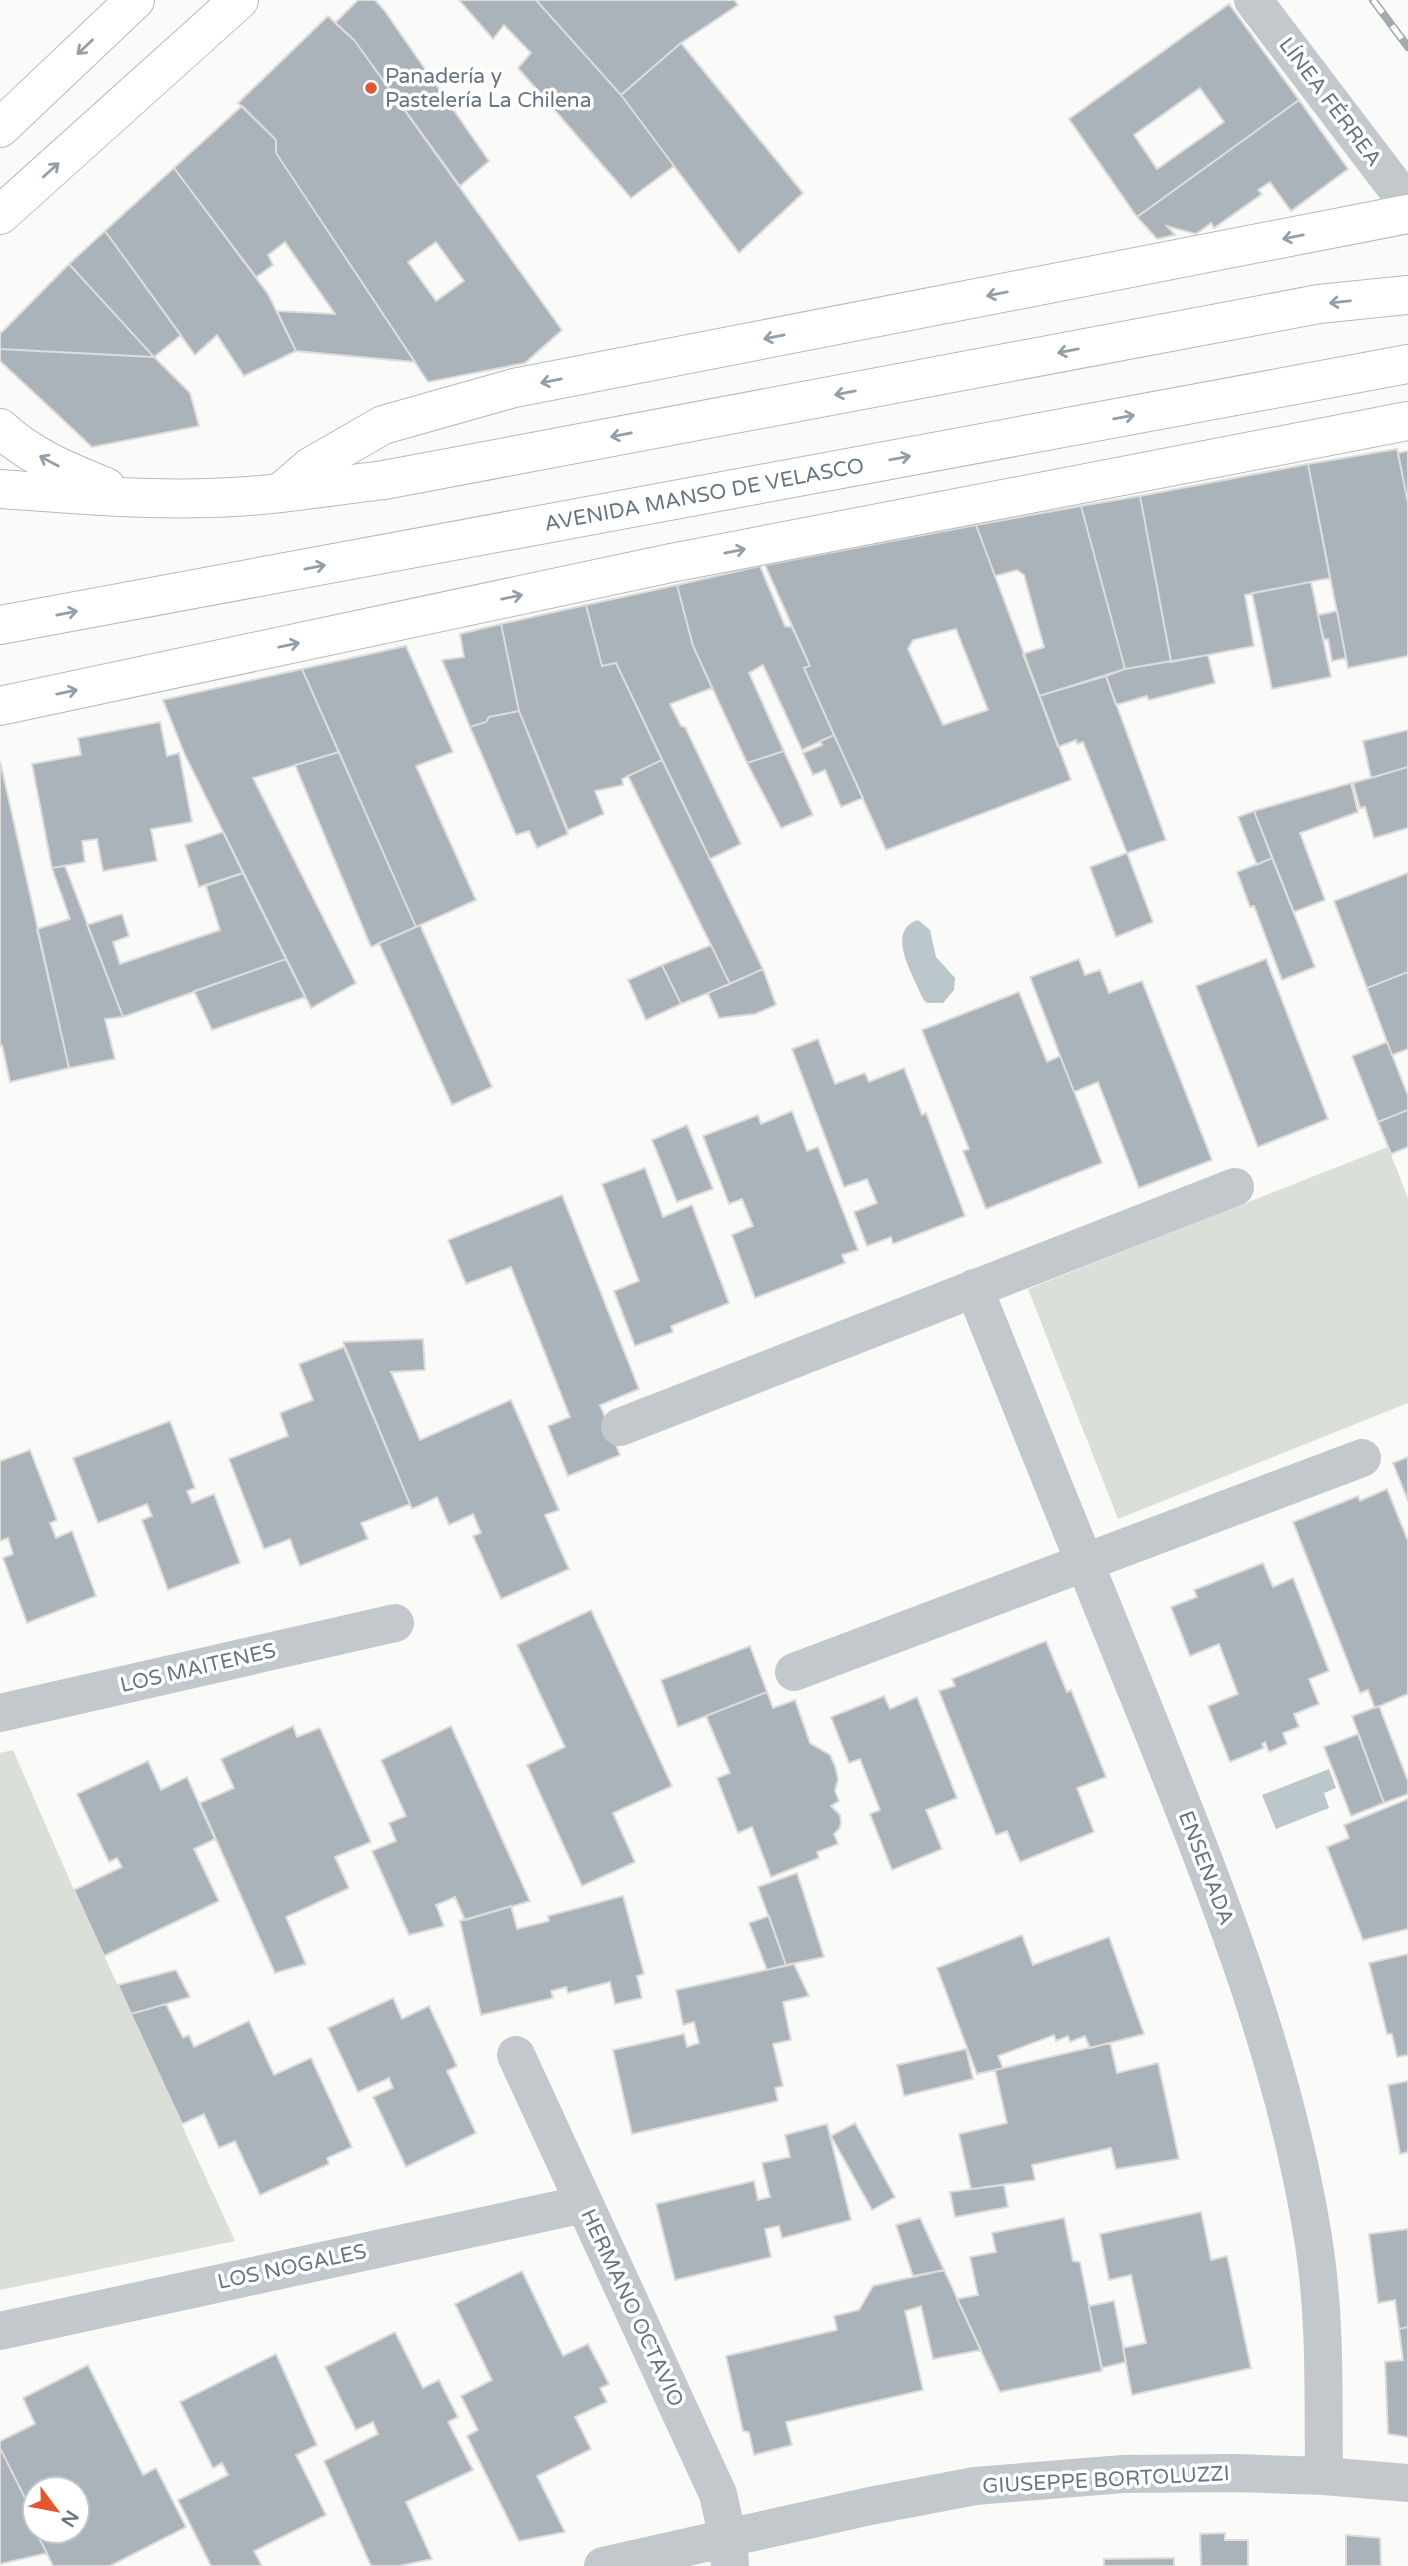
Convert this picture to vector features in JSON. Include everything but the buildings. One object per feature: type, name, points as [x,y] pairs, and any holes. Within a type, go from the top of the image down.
[{"type":"main road","points":[[0,128],[135,0]]},
{"type":"main road","points":[[0,215],[239,0]]},
{"type":"main road","points":[[279,494],[310,467],[383,425],[514,388],[1408,214]]},
{"type":"main road","points":[[0,489],[134,498],[210,498],[279,494],[384,480],[1319,304],[1408,295]]},
{"type":"main road","name":"AVENIDA MANSO DE VELASCO","points":[[0,625],[1408,364]]},
{"type":"main road","points":[[0,706],[671,563],[1408,421]]},
{"type":"main road","points":[[0,428],[10,438],[42,458],[80,477],[134,498]]},
{"type":"street","name":"LÍNEA FÉRREA","points":[[1253,0],[1408,204]]},
{"type":"street","points":[[620,1427],[1235,1186]]},
{"type":"street","name":"ENSENADA","points":[[974,1288],[1193,1831],[1254,1998],[1278,2076],[1297,2151],[1314,2246],[1322,2333],[1324,2476]]},
{"type":"street","points":[[794,1672],[1362,1458]]},
{"type":"street","name":"LOS MAITENES","points":[[0,1713],[395,1623]]},
{"type":"street","name":"HERMANO OCTAVIO","points":[[516,2055],[718,2494],[729,2552]]},
{"type":"street","name":"LOS NOGALES","points":[[0,2331],[584,2203]]},
{"type":"street","name":"GIUSEPPE BORTOLUZZI","points":[[603,2566],[729,2552],[975,2486],[1123,2474],[1236,2473],[1324,2476],[1408,2483]]},
{"type":"shaded area","points":[[918,920],[930,930],[936,957],[955,978],[954,990],[943,1003],[927,1003],[923,999],[904,955],[903,934],[908,926]]},
{"type":"shaded area","points":[[1388,1147],[1408,1198],[1408,1403],[1118,1519],[1028,1289]]},
{"type":"shaded area","points":[[13,1750],[235,2241],[0,2290],[0,1753]]},
{"type":"shaded area","points":[[1329,1769],[1336,1788],[1324,1793],[1329,1808],[1276,1829],[1262,1795]]},
{"type":"railway","points":[[1373,0],[1408,47]]},
{"type":"place","name":"Panadería y Pastelería La Chilena","points":[[371,88]]}]
